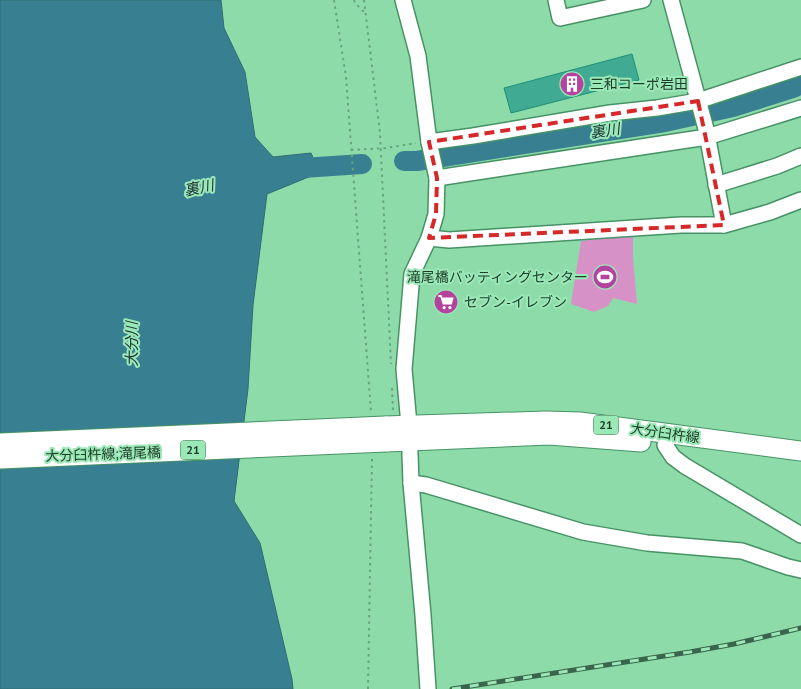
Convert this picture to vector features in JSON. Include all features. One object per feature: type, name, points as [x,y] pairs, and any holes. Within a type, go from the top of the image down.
[{"type":"main road","name":"大分臼杵線","points":[[396,432],[546,421],[580,422],[801,451]]},
{"type":"main road","name":"大分臼杵線;滝尾橋","points":[[0,443],[396,432]]},
{"type":"main road","name":"大分臼杵線;滝尾橋","points":[[0,459],[396,432]]},
{"type":"main road","name":"大分臼杵線","points":[[396,432],[549,435],[665,445],[801,464]]},
{"type":"street","points":[[403,0],[418,56],[430,144],[436,171],[436,214],[429,238],[412,274],[404,369],[396,432],[411,483],[428,689]]},
{"type":"street","points":[[556,0],[560,18],[643,0]]},
{"type":"street","points":[[671,0],[706,133],[724,225]]},
{"type":"street","points":[[430,144],[610,113],[699,104],[801,67]]},
{"type":"street","points":[[436,171],[706,133],[801,108]]},
{"type":"street","points":[[716,185],[777,166],[801,156]]},
{"type":"street","points":[[429,238],[449,240],[681,225],[724,225],[770,212],[801,200]]},
{"type":"street","points":[[665,445],[673,457],[685,466],[801,535]]},
{"type":"street","points":[[411,483],[426,485],[592,534],[647,543],[742,551],[801,570]]},
{"type":"path","points":[[334,0],[346,77],[353,174]]},
{"type":"path","points":[[354,0],[354,3],[366,14]]},
{"type":"path","points":[[364,0],[382,148],[391,367]]},
{"type":"path","points":[[351,150],[405,144],[430,144]]},
{"type":"path","points":[[392,387],[396,432]]},
{"type":"highlighted area","points":[[698,101],[724,225],[429,238],[436,214],[437,178],[429,142]]},
{"type":"shaded area","name":"滝尾橋バッティングセンター","points":[[633,235],[637,304],[613,298],[608,306],[594,312],[571,304],[581,241]]},
{"type":"water","name":"大分川","points":[[0,0],[221,0],[224,28],[245,72],[255,137],[273,157],[311,153],[314,160],[316,174],[267,194],[253,305],[248,389],[234,501],[260,543],[293,689],[0,689]]},
{"type":"building","name":"三和コーポ岩田","points":[[632,54],[639,80],[511,113],[504,88]]},
{"type":"waterway","name":"裏川","points":[[404,161],[417,161],[665,122],[733,107],[801,84]]},
{"type":"waterway","name":"裏川","points":[[288,169],[362,164]]},
{"type":"railway","points":[[452,689],[690,652],[801,628]]},
{"type":"place","name":"三和コーポ岩田","points":[[572,84]]},
{"type":"place","name":"滝尾橋バッティングセンター","points":[[605,277]]},
{"type":"place","name":"セブン-イレブン","points":[[446,302]]}]
